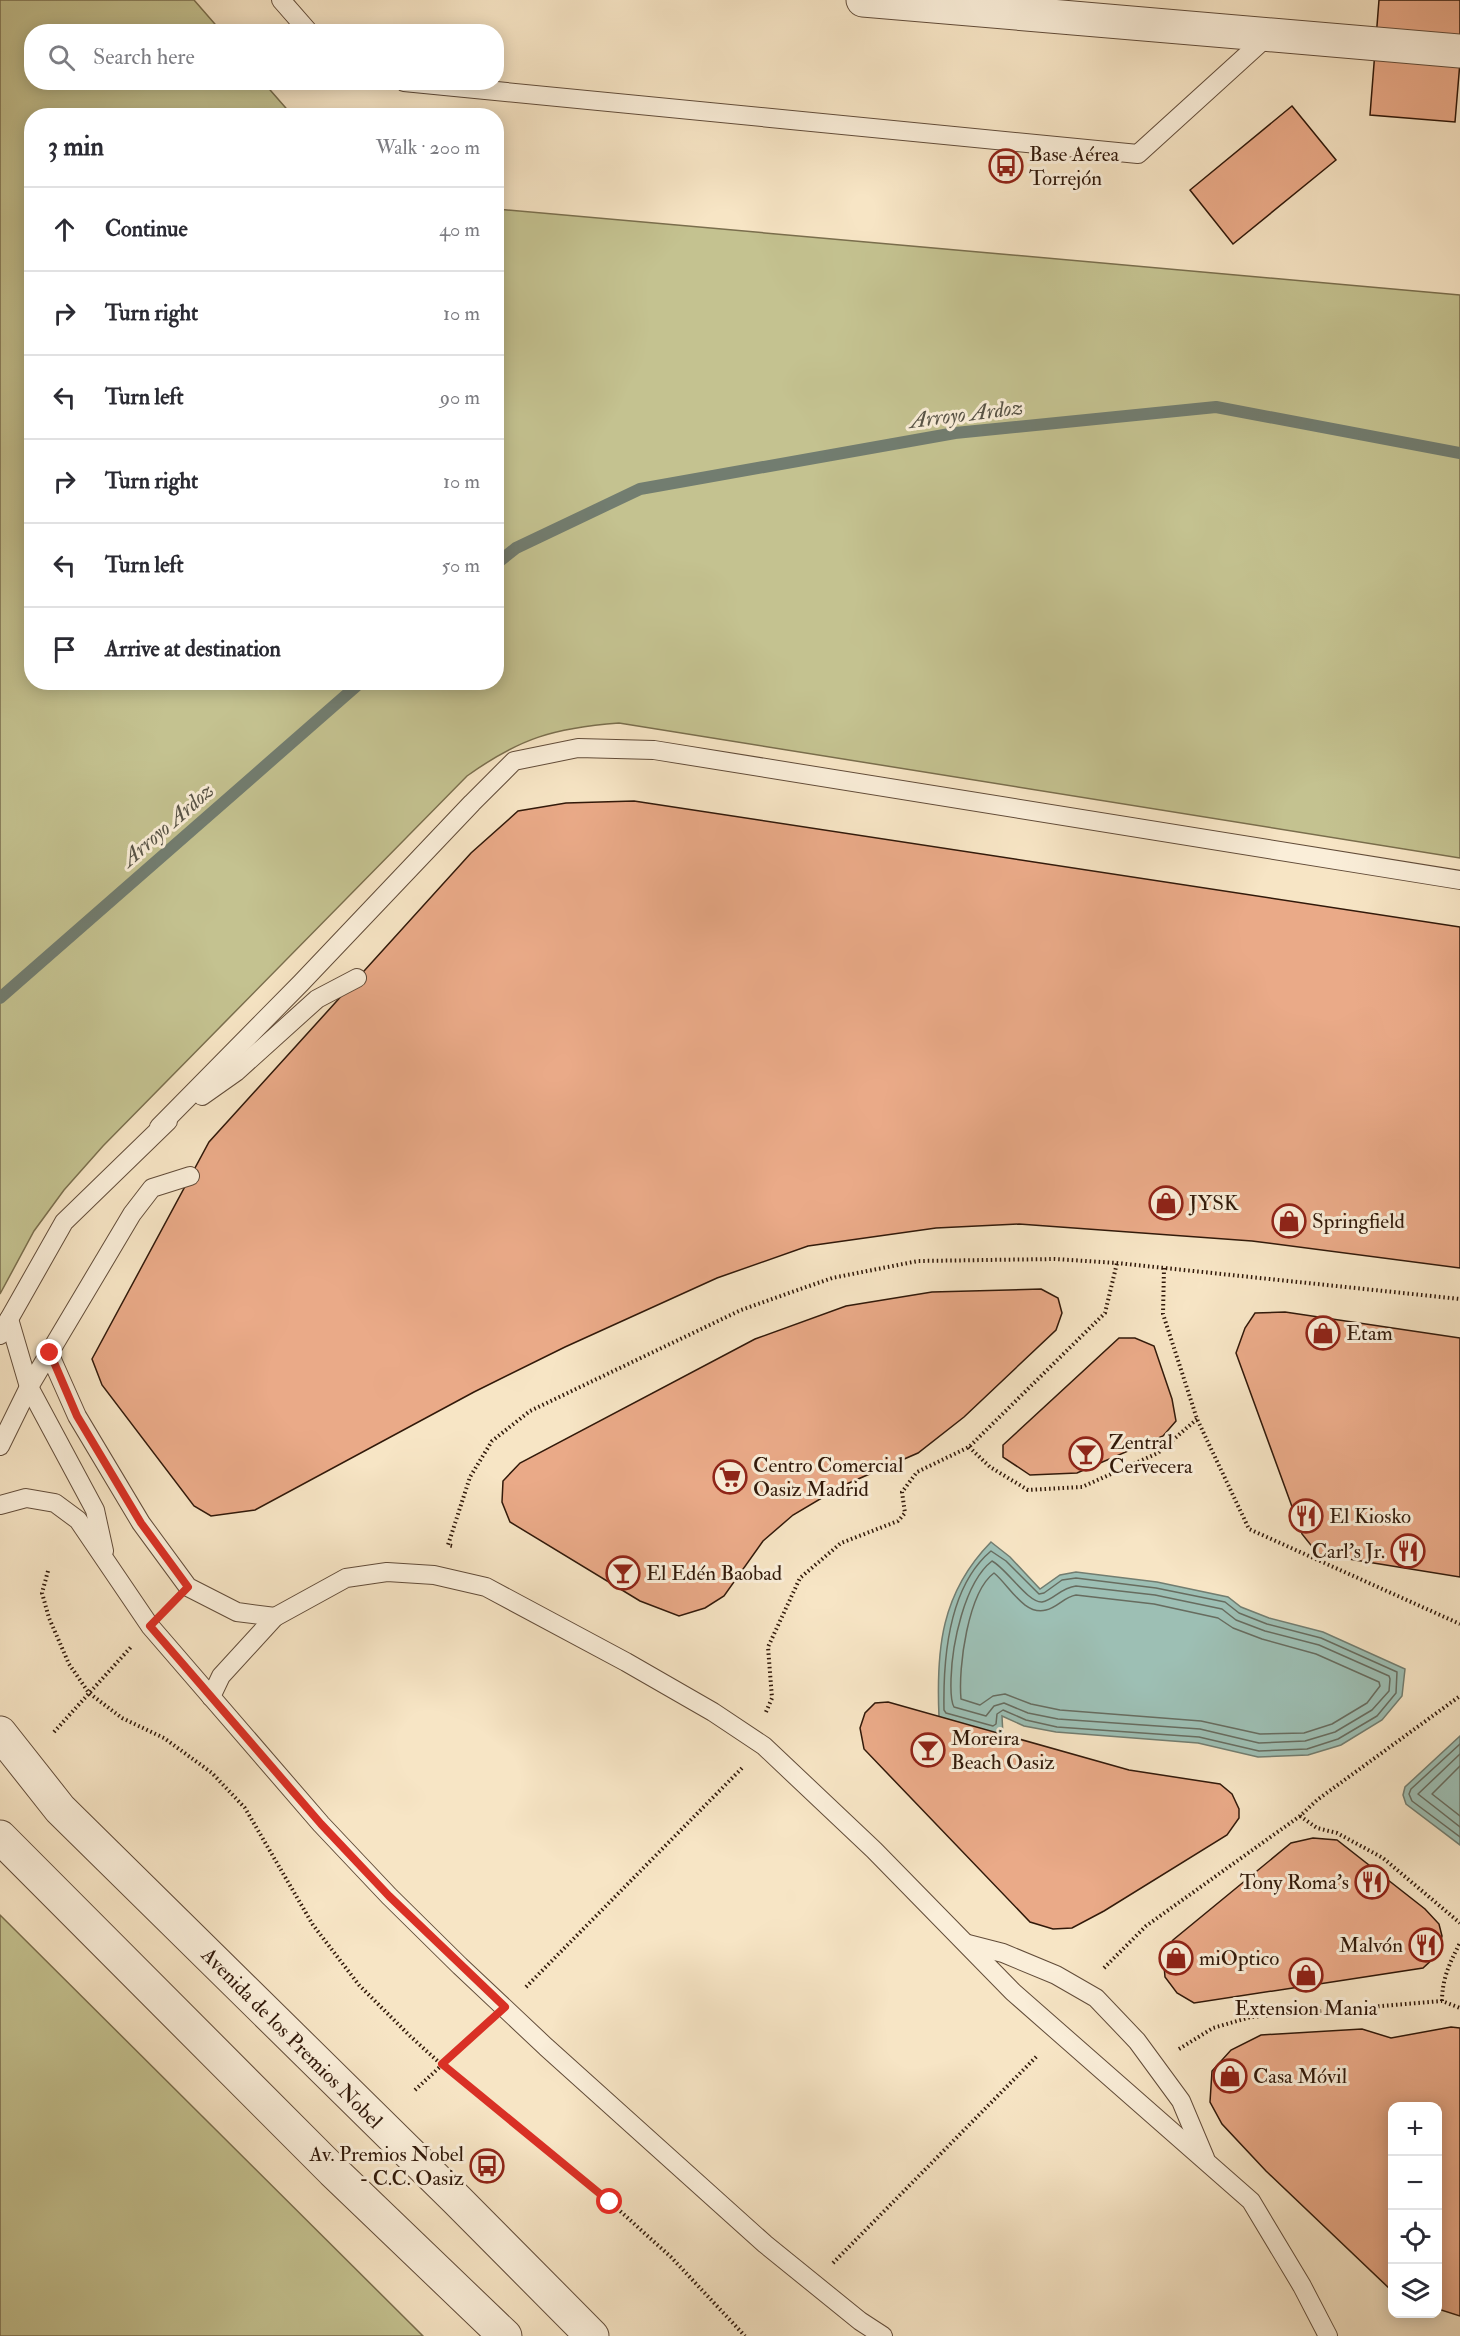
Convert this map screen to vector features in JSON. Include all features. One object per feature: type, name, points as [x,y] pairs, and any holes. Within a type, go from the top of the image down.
[{"type":"street","points":[[863,0],[1460,51]]},
{"type":"street","name":"Avenida de los Premios Nobel","points":[[0,1733],[60,1809],[592,2336]]},
{"type":"street","points":[[0,1837],[333,2171],[505,2336]]},
{"type":"lane","points":[[281,0],[302,24]]},
{"type":"lane","points":[[486,90],[1138,154],[1269,35]]},
{"type":"lane","points":[[0,1335],[64,1222],[301,983],[514,761],[578,748],[654,750],[1460,880]]},
{"type":"lane","points":[[159,1127],[236,1072],[317,999],[357,978]]},
{"type":"lane","points":[[0,1446],[29,1387],[132,1214],[152,1188],[190,1176]]},
{"type":"lane","points":[[9,1319],[29,1387],[95,1510],[106,1559]]},
{"type":"lane","points":[[50,1353],[77,1416],[141,1523],[188,1587],[237,1612],[275,1617]]},
{"type":"lane","points":[[0,1505],[26,1498],[55,1503],[78,1520],[150,1626],[321,1824],[389,1896],[505,2007],[765,2244],[814,2283],[861,2329],[883,2336]]},
{"type":"lane","points":[[211,1697],[221,1676],[275,1617],[346,1578],[387,1572],[434,1575],[486,1587],[626,1662],[713,1712],[764,1746],[874,1850],[1013,1992],[1251,2201],[1332,2335]]},
{"type":"lane","points":[[966,1943],[1003,1953],[1056,1975],[1096,1998],[1137,2041],[1180,2101],[1207,2163]]},
{"type":"path","points":[[459,1548],[448,1545],[470,1477],[492,1441],[530,1411],[741,1310],[832,1278],[918,1261],[1055,1258],[1460,1299]]},
{"type":"path","points":[[415,2090],[505,2007],[781,1730],[764,1717],[772,1698],[768,1647],[800,1578],[841,1544],[898,1521],[905,1513],[902,1492],[917,1472],[969,1447],[1105,1313],[1117,1263]]},
{"type":"path","points":[[1164,1268],[1164,1314],[1197,1419],[1249,1528],[1460,1624]]},
{"type":"path","points":[[969,1447],[990,1467],[1028,1490],[1082,1487],[1158,1453],[1197,1419]]},
{"type":"path","points":[[48,1571],[42,1593],[49,1618],[69,1664],[89,1693],[122,1718],[164,1738],[212,1773],[244,1808],[314,1925],[358,1985],[442,2064],[610,2202],[671,2257],[745,2336]]},
{"type":"path","points":[[54,1731],[150,1626]]},
{"type":"path","points":[[1100,1973],[1146,1926],[1300,1816],[1317,1800],[1460,1696]]},
{"type":"path","points":[[1300,1816],[1317,1828],[1337,1833],[1383,1858],[1460,1923]]},
{"type":"path","points":[[1442,2001],[1442,1985],[1448,1966],[1460,1943]]},
{"type":"path","points":[[1173,2052],[1213,2028],[1251,2017],[1442,2001],[1460,2008]]},
{"type":"path","points":[[814,2283],[1059,2034]]},
{"type":"shaded area","points":[[0,0],[194,0],[215,24],[24,24],[24,90],[270,90],[286,108],[24,108],[24,690],[504,690],[504,210],[1460,295],[1460,858],[619,723],[575,728],[539,737],[504,752],[467,776],[103,1146],[64,1190],[34,1231],[0,1294]]},
{"type":"shaded area","points":[[0,1915],[423,2336],[0,2336]]},
{"type":"water","points":[[991,1542],[1010,1557],[1040,1589],[1060,1575],[1076,1572],[1157,1582],[1228,1597],[1241,1607],[1269,1618],[1323,1632],[1405,1669],[1402,1696],[1382,1720],[1341,1745],[1308,1755],[1258,1757],[1198,1743],[1056,1732],[1024,1726],[1002,1716],[1003,1736],[939,1717],[939,1668],[945,1623],[961,1581],[974,1561]]},
{"type":"water","points":[[1460,1736],[1460,1845],[1406,1804],[1403,1795],[1405,1787]]},
{"type":"building","points":[[1379,0],[1460,0],[1460,62],[1455,122],[1370,115]]},
{"type":"building","points":[[1292,106],[1336,160],[1233,244],[1190,190]]},
{"type":"building","points":[[634,801],[1460,927],[1460,1268],[1252,1241],[1019,1224],[936,1228],[808,1246],[717,1278],[565,1347],[474,1392],[255,1510],[211,1516],[194,1506],[102,1385],[92,1359],[209,1142],[471,853],[518,811],[566,803]]},
{"type":"building","points":[[1041,1289],[1058,1298],[1062,1313],[1056,1330],[964,1417],[918,1453],[842,1486],[793,1515],[763,1541],[724,1596],[705,1608],[679,1616],[640,1601],[510,1522],[502,1502],[503,1481],[520,1463],[755,1339],[846,1306],[932,1292]]},
{"type":"building","points":[[1285,1312],[1460,1338],[1460,1577],[1318,1554],[1302,1534],[1236,1353],[1245,1328],[1255,1313]]},
{"type":"building","points":[[1119,1338],[1135,1338],[1154,1346],[1172,1399],[1176,1421],[1163,1436],[1077,1473],[1030,1475],[1003,1457],[1003,1445]]},
{"type":"building","points":[[888,1702],[1129,1770],[1220,1784],[1232,1794],[1239,1809],[1239,1818],[1227,1835],[1104,1911],[1072,1928],[1053,1929],[1030,1922],[864,1749],[860,1728],[865,1713],[875,1703]]},
{"type":"building","points":[[1313,1838],[1337,1840],[1425,1909],[1439,1924],[1442,1936],[1437,1955],[1423,1968],[1194,2003],[1177,1993],[1165,1977],[1163,1953],[1173,1940],[1291,1843]]},
{"type":"building","points":[[1451,2027],[1460,2028],[1460,2316],[1442,2310],[1442,2102],[1388,2102],[1388,2287],[1266,2171],[1222,2124],[1210,2102],[1212,2071],[1231,2050],[1261,2035],[1362,2029],[1391,2038]]},
{"type":"waterway","name":"Arroyo Ardoz","points":[[504,558],[516,548],[640,489],[955,433],[1216,407],[1460,453]]},
{"type":"waterway","name":"Arroyo Ardoz","points":[[0,998],[352,690]]},
{"type":"place","name":"Base Aérea Torrejón","points":[[1006,166]]},
{"type":"place","name":"JYSK","points":[[1166,1203]]},
{"type":"place","name":"Springfield","points":[[1289,1221]]},
{"type":"place","name":"Etam","points":[[1323,1333]]},
{"type":"place","name":"Zentral Cervecera","points":[[1086,1454]]},
{"type":"place","name":"Centro Comercial Oasiz Madrid","points":[[730,1477]]},
{"type":"place","name":"El Kiosko","points":[[1306,1516]]},
{"type":"place","name":"Carl's Jr.","points":[[1408,1551]]},
{"type":"place","name":"El Edén Baobad","points":[[623,1573]]},
{"type":"place","name":"Moreira Beach Oasiz","points":[[928,1750]]},
{"type":"place","name":"Tony Roma's","points":[[1372,1882]]},
{"type":"place","name":"Malvón","points":[[1426,1945]]},
{"type":"place","name":"miOptico","points":[[1176,1958]]},
{"type":"place","name":"Extension Mania","points":[[1306,1975]]},
{"type":"place","name":"Casa Móvil","points":[[1230,2076]]},
{"type":"place","name":"Av. Premios Nobel - C.C. Oasiz","points":[[487,2166]]},
{"type":"route","points":[[50,1353],[77,1416],[141,1523],[188,1587],[150,1626],[321,1824],[389,1896],[505,2007],[442,2064],[490,2105],[546,2147],[610,2202]]}]
